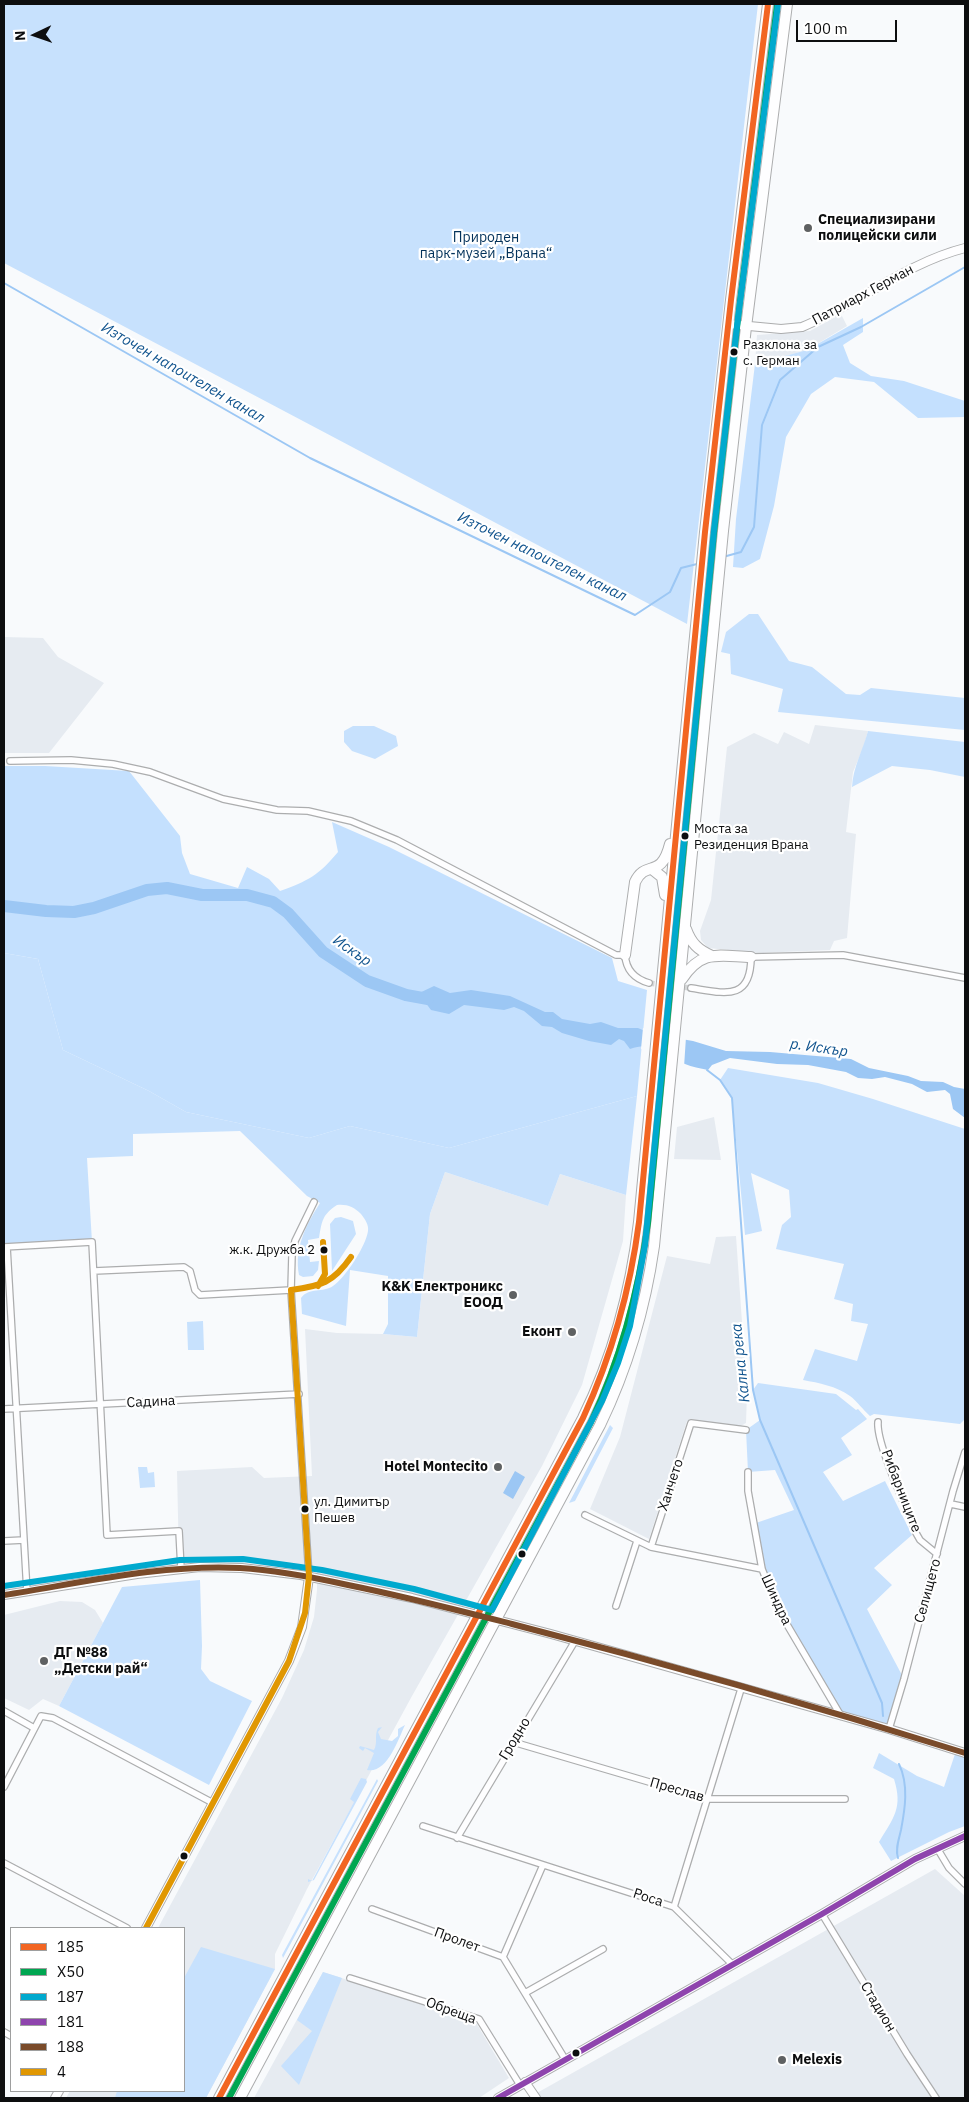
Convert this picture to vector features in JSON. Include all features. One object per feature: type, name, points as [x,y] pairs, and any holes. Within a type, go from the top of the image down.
[{"type":"highway","points":[[219,2098],[576,1432],[608,1361],[625,1305],[634,1258],[654,1065],[705,532],[728,324],[768,4]]},
{"type":"highway","points":[[240,2098],[600,1425],[633,1346],[643,1310],[654,1246],[723,531],[746,326],[787,4]]},
{"type":"highway","points":[[624,955],[635,882],[640,873],[663,863],[667,857],[678,809]]},
{"type":"highway","points":[[652,869],[660,874],[664,881],[668,919]]},
{"type":"highway","points":[[685,926],[694,945],[712,956]]},
{"type":"highway","points":[[680,982],[694,963],[712,956],[751,957]]},
{"type":"street","name":"Патриарх Герман","points":[[728,324],[781,329],[802,327],[907,272],[952,251],[965,248]]},
{"type":"street","points":[[10,761],[71,760],[114,764],[150,772],[223,799],[277,810],[308,810],[351,820],[397,840],[616,955],[624,955],[625,962],[634,976],[649,983]]},
{"type":"street","points":[[691,988],[725,992],[742,989],[749,978],[751,957],[844,954],[965,978]]},
{"type":"street","points":[[147,1927],[294,1652],[305,1613],[309,1577],[292,1290],[292,1255],[296,1241],[314,1202]]},
{"type":"street","points":[[27,1592],[17,1409],[5,1247],[92,1242],[108,1535],[179,1531],[180,1569]]},
{"type":"street","points":[[94,1272],[184,1267],[190,1271],[195,1290],[200,1294],[292,1290]]},
{"type":"street","name":"Садина","points":[[4,1410],[299,1394]]},
{"type":"street","name":"Рибарниците","points":[[878,1422],[878,1430],[890,1466],[916,1533],[920,1540],[937,1554]]},
{"type":"street","name":"Ханчето","points":[[651,1548],[691,1423],[746,1430]]},
{"type":"street","name":"Селището","points":[[888,1729],[904,1679],[965,1451]]},
{"type":"street","name":"Шиндра","points":[[748,1472],[748,1491],[762,1569],[778,1611],[841,1716]]},
{"type":"street","points":[[950,1504],[965,1507]]},
{"type":"street","points":[[585,1515],[651,1548],[762,1569]]},
{"type":"street","points":[[4,1541],[24,1540]]},
{"type":"street","points":[[616,1606],[637,1541]]},
{"type":"street","points":[[4,1595],[180,1569],[242,1568],[309,1577],[412,1598],[575,1641],[888,1729],[965,1753]]},
{"type":"street","name":"Гродно","points":[[457,1838],[575,1641]]},
{"type":"street","points":[[674,1907],[741,1689]]},
{"type":"street","points":[[4,1711],[34,1728]]},
{"type":"street","points":[[4,1787],[41,1716],[54,1718],[213,1803]]},
{"type":"street","name":"Преслав","points":[[513,1742],[707,1799],[845,1799]]},
{"type":"street","name":"Роса","points":[[422,1826],[674,1907],[732,1964]]},
{"type":"street","points":[[498,2098],[915,1859],[965,1836]]},
{"type":"street","points":[[937,1848],[946,1863],[965,1884]]},
{"type":"street","points":[[4,1862],[125,1927]]},
{"type":"street","points":[[543,1865],[503,1957],[565,2060]]},
{"type":"street","name":"Пролет","points":[[372,1909],[503,1957]]},
{"type":"street","name":"Стадион","points":[[822,1914],[936,2098]]},
{"type":"street","points":[[525,1993],[603,1949]]},
{"type":"street","name":"Обреща","points":[[350,1978],[479,2018],[523,2083]]},
{"type":"street","points":[[523,2083],[536,2098]]},
{"type":"shaded area","points":[[841,314],[847,326],[807,350],[755,364],[757,335],[810,331]]},
{"type":"shaded area","points":[[863,318],[863,332],[843,345],[850,363],[871,376],[904,381],[965,401],[965,417],[918,418],[874,382],[835,377],[811,394],[786,437],[774,506],[760,559],[743,568],[733,567],[736,519],[755,364],[807,350]]},
{"type":"shaded area","points":[[4,637],[43,638],[58,657],[104,683],[49,753],[4,753]]},
{"type":"shaded area","points":[[815,725],[868,731],[853,772],[846,832],[856,834],[847,938],[834,941],[830,950],[758,953],[708,948],[701,940],[700,931],[711,900],[727,747],[754,733],[778,744],[784,732],[809,744]]},
{"type":"shaded area","points":[[4,766],[45,766],[129,771],[180,836],[182,853],[190,874],[238,888],[247,867],[269,879],[280,891],[312,876],[338,852],[332,822],[389,847],[612,958],[618,981],[647,990],[637,1096],[449,1148],[350,1126],[309,1138],[186,1112],[149,1091],[63,1050],[38,959],[4,953]]},
{"type":"shaded area","points":[[434,986],[450,993],[471,990],[510,996],[545,1012],[553,1012],[562,1019],[590,1024],[601,1022],[618,1028],[638,1028],[652,1034],[693,1041],[726,1051],[770,1052],[851,1059],[869,1068],[908,1076],[921,1081],[943,1082],[965,1089],[965,1118],[953,1109],[950,1094],[945,1090],[927,1092],[912,1084],[885,1077],[872,1079],[858,1078],[846,1072],[808,1065],[777,1064],[730,1058],[712,1065],[708,1070],[685,1064],[659,1050],[646,1046],[630,1049],[624,1041],[619,1039],[611,1045],[562,1033],[552,1027],[542,1026],[524,1011],[514,1007],[504,1010],[464,1005],[449,1014],[431,1010],[425,1002],[413,996]]},
{"type":"shaded area","points":[[714,1117],[721,1160],[674,1159],[677,1127]]},
{"type":"shaded area","points":[[445,1172],[548,1206],[560,1174],[626,1195],[623,1241],[582,1385],[542,1466],[412,1696],[307,1889],[275,1954],[275,1969],[206,2098],[66,2098],[69,2092],[185,2092],[185,1927],[159,1927],[282,1698],[304,1650],[314,1617],[317,1566],[245,1559],[179,1561],[177,1471],[252,1467],[264,1478],[312,1476],[305,1329],[337,1333],[417,1337],[430,1214]]},
{"type":"shaded area","points":[[736,1236],[747,1394],[746,1423],[739,1427],[687,1421],[649,1539],[590,1509],[620,1437],[667,1256],[710,1264],[716,1237]]},
{"type":"shaded area","points":[[515,1471],[525,1477],[513,1499],[503,1493]]},
{"type":"shaded area","name":"ДГ №88 „Детски рай“","points":[[60,1601],[82,1602],[95,1610],[103,1623],[59,1706],[43,1699],[29,1710],[4,1698],[4,1615]]},
{"type":"shaded area","points":[[935,1869],[965,1896],[965,2098],[528,2098]]},
{"type":"shaded area","points":[[323,1972],[475,2021],[509,2078],[479,2098],[254,2098]]},
{"type":"green space","name":"Природен парк-музей „Врана“","points":[[4,4],[758,4],[687,624],[4,263]]},
{"type":"green space","points":[[773,4],[780,4],[744,291],[742,292],[740,291],[750,182]]},
{"type":"green space","points":[[733,337],[726,448],[678,938],[673,938],[731,339]]},
{"type":"green space","points":[[749,614],[758,614],[789,661],[812,667],[846,694],[860,695],[871,688],[965,698],[965,730],[778,712],[783,689],[731,674],[730,654],[721,652],[726,632]]},
{"type":"green space","points":[[353,726],[374,726],[396,736],[398,746],[375,759],[352,751],[344,742],[344,731]]},
{"type":"green space","points":[[868,731],[965,742],[965,777],[930,770],[892,766],[852,787],[856,766]]},
{"type":"green space","points":[[4,953],[38,959],[63,1050],[149,1091],[186,1112],[309,1138],[350,1126],[449,1148],[637,1096],[626,1195],[560,1174],[548,1206],[445,1172],[430,1214],[417,1337],[383,1334],[388,1324],[388,1276],[350,1270],[346,1326],[302,1314],[301,1298],[304,1295],[308,1292],[333,1286],[349,1269],[363,1245],[368,1231],[367,1224],[361,1214],[350,1206],[337,1205],[328,1212],[324,1219],[319,1238],[308,1240],[310,1262],[319,1261],[318,1270],[313,1276],[303,1277],[299,1275],[298,1255],[302,1237],[320,1203],[307,1196],[240,1131],[133,1134],[133,1156],[87,1158],[92,1242],[4,1247]]},
{"type":"green space","points":[[728,1068],[818,1083],[965,1129],[965,1419],[960,1424],[874,1414],[870,1416],[853,1398],[845,1393],[827,1385],[803,1380],[815,1349],[857,1361],[868,1324],[851,1321],[853,1304],[834,1299],[844,1264],[776,1249],[782,1225],[791,1217],[789,1190],[751,1173],[762,1231],[745,1235],[732,1098],[720,1080]]},
{"type":"green space","points":[[652,1160],[657,1161],[651,1225],[642,1285],[615,1378],[598,1414],[495,1606],[608,1378],[628,1321],[636,1285]]},
{"type":"green space","points":[[341,1217],[353,1221],[356,1234],[332,1271],[330,1224],[335,1218]]},
{"type":"green space","points":[[203,1321],[204,1350],[188,1350],[187,1322]]},
{"type":"green space","points":[[758,1383],[836,1394],[856,1410],[858,1409],[867,1419],[841,1438],[852,1455],[823,1472],[843,1501],[885,1481],[912,1535],[874,1568],[892,1585],[867,1609],[904,1679],[889,1729],[841,1716],[779,1611],[762,1569],[753,1524],[794,1510],[775,1470],[748,1472],[746,1430],[760,1420],[753,1390]]},
{"type":"green space","points":[[610,1425],[613,1428],[575,1501],[569,1503]]},
{"type":"green space","points":[[138,1467],[147,1467],[148,1473],[154,1472],[155,1487],[140,1488]]},
{"type":"green space","points":[[200,1580],[201,1669],[210,1681],[252,1701],[209,1785],[59,1706],[122,1587]]},
{"type":"green space","points":[[475,1634],[478,1636],[232,2098],[226,2098]]},
{"type":"green space","points":[[405,1725],[391,1755],[386,1761],[374,1770],[367,1770],[374,1753],[365,1748],[363,1751],[359,1748],[360,1746],[374,1750],[378,1728],[382,1727],[378,1732],[381,1739],[392,1741],[398,1736],[398,1729]]},
{"type":"green space","points":[[879,1753],[917,1776],[944,1787],[955,1754],[965,1757],[965,1826],[891,1861],[879,1842],[896,1812],[897,1789],[894,1779],[873,1768]]},
{"type":"green space","points":[[361,1778],[366,1779],[367,1782],[312,1881],[354,1802],[350,1799]]},
{"type":"green space","points":[[377,1779],[378,1781],[283,1958],[282,1955]]},
{"type":"green space","points":[[201,1947],[275,1969],[206,2098],[115,2098],[117,2092],[185,2092],[185,1976]]},
{"type":"green space","points":[[323,1972],[342,1978],[299,2085],[281,2066],[312,2031],[297,2020]]},
{"type":"pier","points":[[643,1028],[652,1032],[686,1037],[684,1067],[660,1052],[641,1049]]},
{"type":"waterway","name":"Източен напоителен канал","points":[[723,557],[741,552],[754,527],[762,425],[780,380],[818,347],[861,327],[965,267]]},
{"type":"waterway","name":"Източен напоителен канал","points":[[4,283],[310,458],[635,615],[670,592],[681,568],[697,564]]},
{"type":"waterway","name":"Източен напоителен канал","points":[[707,561],[716,559]]},
{"type":"waterway","name":"Искър","points":[[4,906],[74,912],[94,908],[147,890],[167,888],[202,895],[247,895],[273,902],[288,913],[323,952],[367,981],[406,995],[428,999]]},
{"type":"waterway","name":"Кална река","points":[[707,1070],[720,1080],[732,1098],[753,1390],[760,1420],[882,1703],[883,1716]]},
{"type":"waterway","name":"Кална река","points":[[898,1858],[897,1848],[905,1805],[904,1780],[899,1764]]},
{"type":"tunnel","points":[[649,983],[691,988]]},
{"type":"transit line","name":"185","points":[[219,2098],[583,1418],[603,1370],[625,1298],[639,1222],[705,532],[731,300],[768,4]]},
{"type":"transit line","name":"187","points":[[4,1586],[180,1560],[243,1559],[322,1570],[414,1589],[492,1610],[602,1401],[618,1363],[630,1326],[645,1245],[714,530],[737,326],[778,4]]},
{"type":"transit line","name":"Х50","points":[[229,2098],[591,1422],[611,1374],[627,1325],[639,1275],[648,1223],[714,533],[740,301],[777,5]]},
{"type":"transit line","name":"4","points":[[318,1286],[325,1274],[323,1242]]},
{"type":"transit line","name":"4","points":[[291,1290],[326,1282],[338,1273],[351,1257]]},
{"type":"transit line","name":"4","points":[[147,1927],[289,1661],[305,1613],[309,1576],[291,1290]]},
{"type":"transit line","name":"188","points":[[4,1595],[121,1576],[181,1569],[240,1568],[294,1574],[410,1598],[626,1654],[739,1685],[965,1753]]},
{"type":"transit line","name":"181","points":[[498,2098],[915,1859],[965,1836]]},
{"type":"place","name":"Специализирани полицейски сили","points":[[808,228]]},
{"type":"place","name":"Разклона за с. Герман","points":[[734,352]]},
{"type":"place","name":"Моста за Резиденция Врана","points":[[685,836]]},
{"type":"place","name":"ж.к. Дружба 2","points":[[324,1250]]},
{"type":"place","name":"K&K Електроникс ЕООД","points":[[513,1295]]},
{"type":"place","name":"Еконт","points":[[572,1332]]},
{"type":"place","name":"Hotel Montecito","points":[[498,1467]]},
{"type":"place","name":"ул. Димитър Пешев","points":[[305,1509]]},
{"type":"place","name":"ДГ №88 „Детски рай“","points":[[44,1661]]},
{"type":"place","name":"Мelexis","points":[[782,2060]]},
{"type":"water label","name":"р. Искър","points":[[819,1048]]}]
